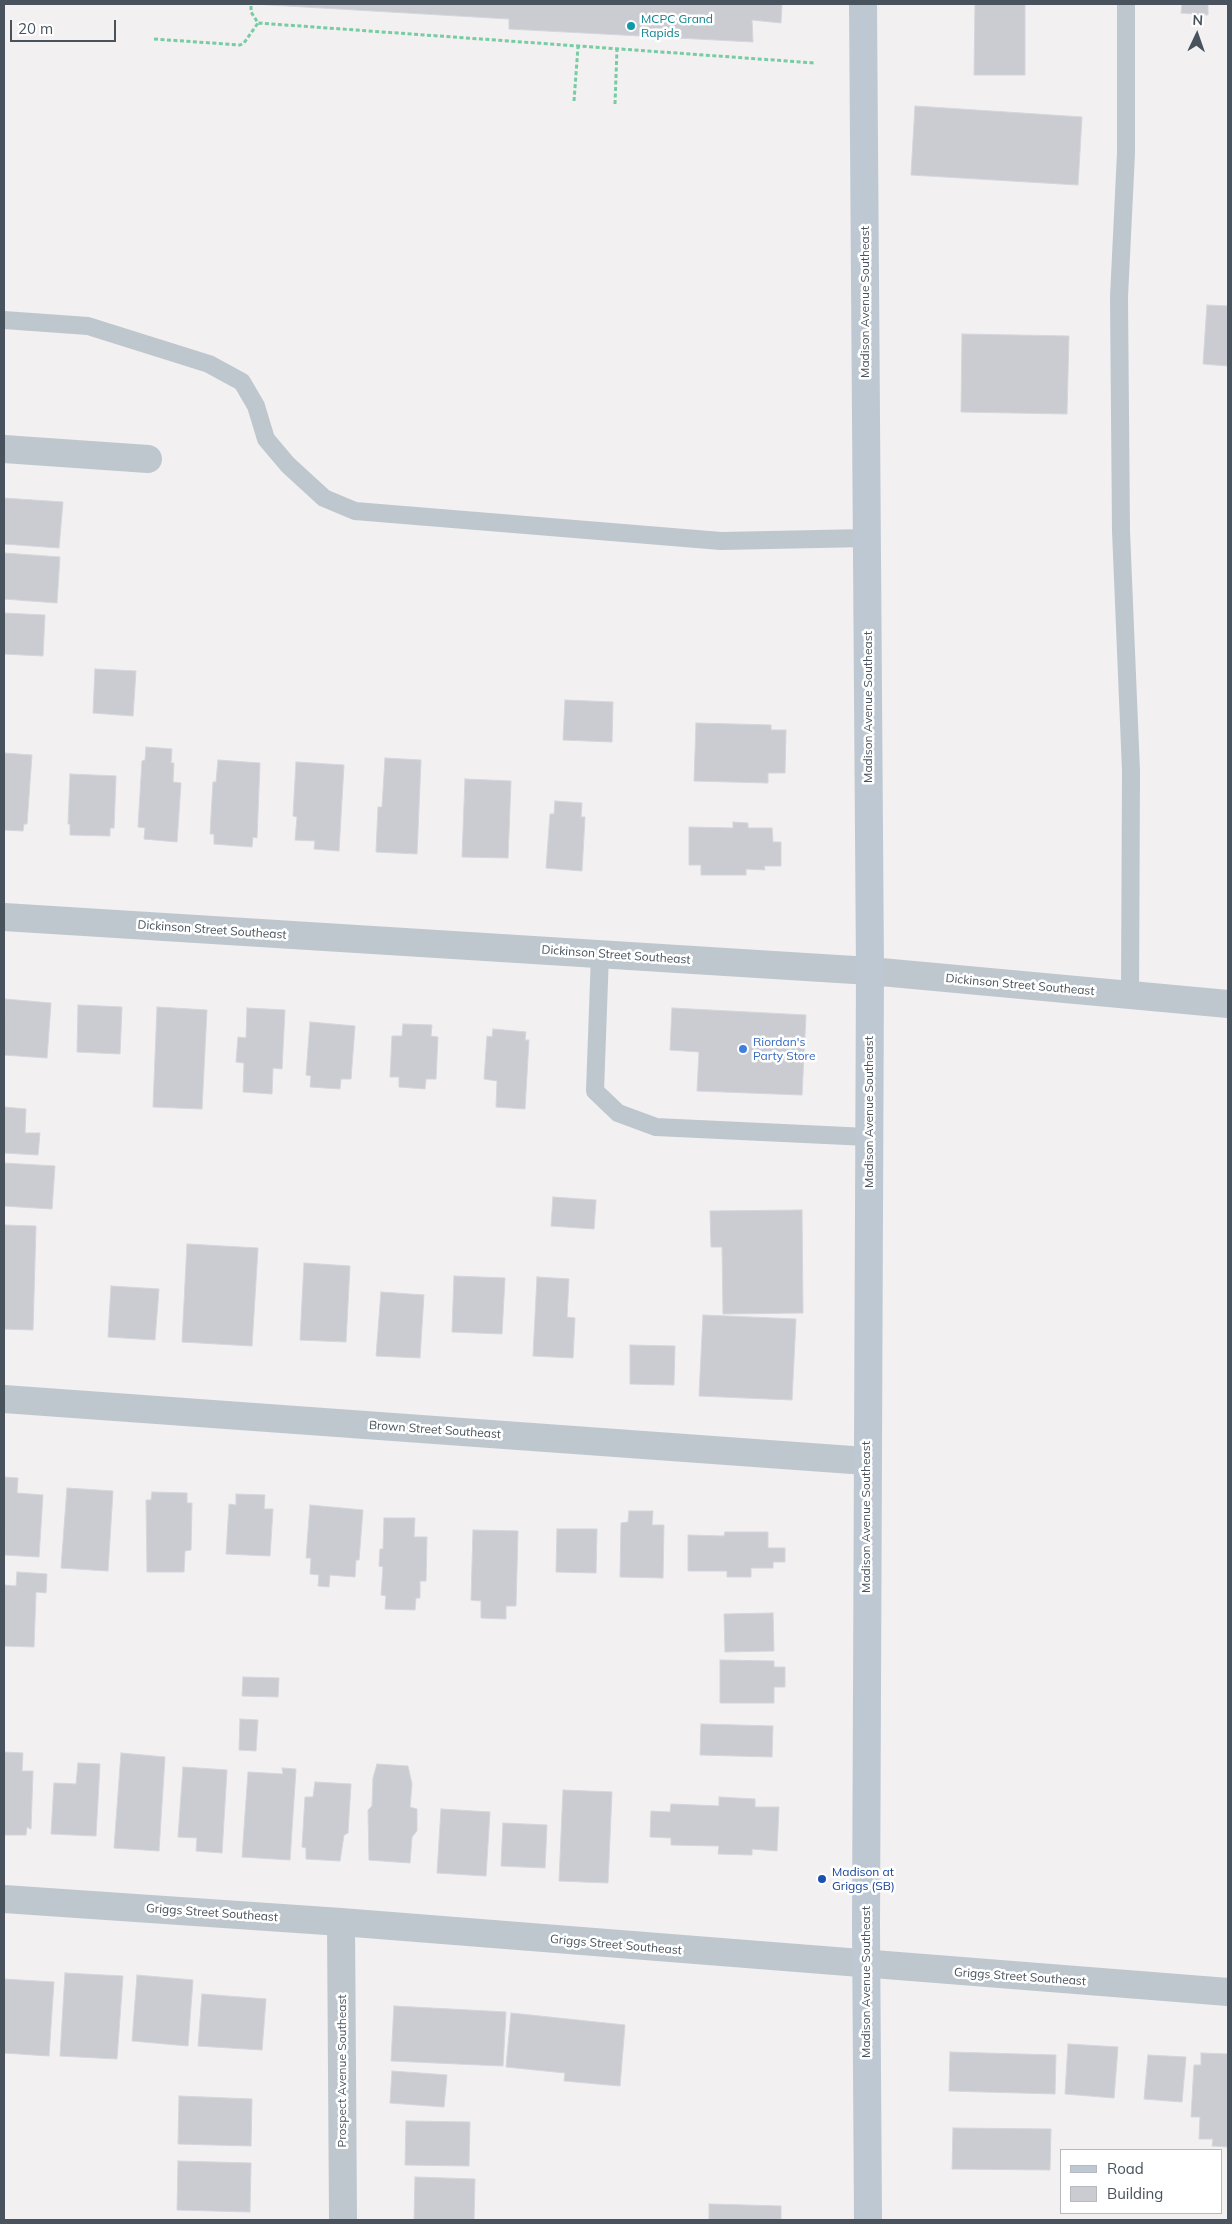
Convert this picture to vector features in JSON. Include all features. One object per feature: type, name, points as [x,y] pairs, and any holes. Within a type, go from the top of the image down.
[{"type":"street","name":"Madison Avenue Southeast","points":[[863,4],[870,971],[866,1461],[868,2220]]},
{"type":"street","points":[[4,449],[148,459]]},
{"type":"street","name":"Dickinson Street Southeast","points":[[4,917],[870,971],[1228,1004]]},
{"type":"street","name":"Brown Street Southeast","points":[[4,1399],[866,1461]]},
{"type":"street","name":"Griggs Street Southeast","points":[[4,1899],[341,1922],[866,1965],[1228,1992]]},
{"type":"street","name":"Prospect Avenue Southeast","points":[[341,1922],[343,2220]]},
{"type":"lane","points":[[1126,4],[1126,153],[1119,296],[1122,531],[1132,771],[1130,995]]},
{"type":"lane","points":[[4,320],[88,326],[209,364],[242,382],[256,406],[266,439],[288,464],[324,498],[355,511],[722,541],[867,538]]},
{"type":"lane","points":[[600,954],[595,1091],[618,1113],[656,1127],[868,1137]]},
{"type":"path","points":[[251,6],[251,12],[258,23]]},
{"type":"path","points":[[154,39],[240,45],[244,43],[258,23]]},
{"type":"path","points":[[258,23],[815,63]]},
{"type":"path","points":[[574,101],[578,47]]},
{"type":"path","points":[[614,104],[616,49]]},
{"type":"building","name":"MCPC Grand Rapids","points":[[253,4],[782,4],[781,23],[752,20],[753,42],[509,29],[509,19]]},
{"type":"building","points":[[975,4],[1025,4],[1025,75],[974,75]]},
{"type":"building","points":[[1182,4],[1208,4],[1208,15],[1181,13]]},
{"type":"building","points":[[915,106],[1082,117],[1078,185],[911,175]]},
{"type":"building","points":[[1207,305],[1228,306],[1228,366],[1203,364]]},
{"type":"building","points":[[962,334],[1069,336],[1067,414],[961,412]]},
{"type":"building","points":[[4,498],[63,502],[59,548],[4,544]]},
{"type":"building","points":[[4,553],[60,557],[57,603],[4,599]]},
{"type":"building","points":[[4,613],[45,615],[43,656],[4,654]]},
{"type":"building","points":[[95,669],[136,671],[133,716],[93,713]]},
{"type":"building","points":[[565,700],[613,702],[612,742],[563,740]]},
{"type":"building","points":[[696,723],[771,725],[771,730],[786,730],[785,773],[768,773],[768,783],[694,781]]},
{"type":"building","points":[[146,747],[172,749],[171,763],[174,763],[173,782],[181,783],[177,842],[144,839],[145,828],[138,827],[142,761],[145,760]]},
{"type":"building","points":[[4,753],[32,755],[27,824],[24,824],[23,831],[4,830]]},
{"type":"building","points":[[385,758],[421,760],[417,854],[376,852],[378,807],[382,807]]},
{"type":"building","points":[[218,760],[260,763],[257,838],[253,837],[252,847],[214,844],[214,834],[210,834],[213,782],[216,782]]},
{"type":"building","points":[[296,762],[344,765],[339,851],[314,849],[315,841],[295,840],[297,817],[293,816]]},
{"type":"building","points":[[70,774],[116,776],[114,828],[110,828],[110,836],[70,835],[70,824],[68,824]]},
{"type":"building","points":[[465,779],[511,781],[508,858],[462,857]]},
{"type":"building","points":[[555,801],[582,803],[581,817],[585,817],[582,871],[546,868],[550,814],[554,814]]},
{"type":"building","points":[[733,822],[748,823],[748,828],[772,828],[773,842],[781,842],[781,866],[764,866],[765,870],[746,869],[746,875],[701,875],[701,865],[689,865],[689,827],[733,828]]},
{"type":"building","points":[[5,999],[51,1003],[47,1058],[4,1055]]},
{"type":"building","points":[[78,1005],[122,1007],[120,1054],[77,1052]]},
{"type":"building","points":[[157,1007],[207,1010],[202,1109],[153,1107]]},
{"type":"building","points":[[247,1008],[285,1010],[282,1069],[273,1068],[272,1094],[243,1092],[244,1063],[236,1062],[238,1037],[246,1038]]},
{"type":"building","points":[[672,1008],[806,1015],[802,1095],[697,1091],[699,1052],[670,1050]]},
{"type":"building","points":[[310,1022],[355,1026],[351,1079],[341,1079],[340,1089],[310,1087],[311,1076],[306,1075]]},
{"type":"building","points":[[403,1024],[432,1025],[431,1036],[438,1037],[436,1079],[426,1079],[425,1089],[399,1087],[399,1077],[390,1077],[392,1036],[402,1036]]},
{"type":"building","points":[[493,1029],[526,1032],[525,1040],[529,1040],[525,1109],[496,1107],[497,1081],[484,1079],[487,1036],[492,1037]]},
{"type":"building","points":[[4,1107],[26,1109],[25,1133],[40,1133],[38,1155],[4,1153]]},
{"type":"building","points":[[4,1163],[55,1166],[52,1209],[4,1206]]},
{"type":"building","points":[[553,1197],[596,1200],[594,1229],[551,1226]]},
{"type":"building","points":[[802,1210],[803,1313],[723,1314],[722,1247],[711,1247],[710,1211]]},
{"type":"building","points":[[4,1225],[36,1226],[33,1330],[4,1329]]},
{"type":"building","points":[[187,1244],[258,1248],[252,1346],[182,1342]]},
{"type":"building","points":[[304,1263],[350,1266],[346,1342],[300,1340]]},
{"type":"building","points":[[454,1276],[505,1278],[502,1334],[452,1332]]},
{"type":"building","points":[[537,1277],[569,1279],[567,1317],[575,1318],[573,1358],[533,1356]]},
{"type":"building","points":[[111,1286],[159,1289],[155,1340],[108,1337]]},
{"type":"building","points":[[381,1292],[424,1295],[420,1358],[376,1356]]},
{"type":"building","points":[[703,1315],[796,1319],[792,1400],[699,1396]]},
{"type":"building","points":[[630,1345],[675,1346],[674,1385],[630,1384]]},
{"type":"building","points":[[4,1477],[18,1478],[17,1493],[43,1495],[39,1557],[5,1555]]},
{"type":"building","points":[[67,1488],[113,1491],[108,1571],[61,1568]]},
{"type":"building","points":[[152,1492],[187,1493],[187,1503],[192,1503],[191,1550],[185,1551],[184,1572],[147,1572],[146,1500],[151,1500]]},
{"type":"building","points":[[236,1494],[265,1495],[264,1509],[273,1509],[270,1556],[226,1554],[229,1504],[236,1505]]},
{"type":"building","points":[[310,1505],[363,1510],[359,1560],[356,1560],[355,1577],[330,1575],[329,1587],[318,1586],[319,1575],[310,1574],[311,1558],[306,1558]]},
{"type":"building","points":[[629,1511],[653,1511],[652,1525],[664,1525],[663,1578],[620,1577],[621,1523],[628,1522]]},
{"type":"building","points":[[384,1518],[415,1518],[414,1537],[427,1537],[426,1581],[420,1581],[420,1598],[416,1598],[415,1610],[385,1609],[386,1596],[381,1595],[383,1567],[379,1566],[380,1549],[383,1549]]},
{"type":"building","points":[[557,1529],[597,1529],[596,1573],[556,1572]]},
{"type":"building","points":[[473,1530],[518,1531],[516,1606],[506,1606],[506,1619],[481,1618],[481,1601],[471,1600]]},
{"type":"building","points":[[725,1532],[768,1532],[768,1548],[785,1548],[785,1562],[773,1562],[773,1568],[751,1568],[751,1577],[727,1577],[727,1571],[688,1571],[688,1535],[724,1536]]},
{"type":"building","points":[[17,1572],[47,1574],[46,1593],[36,1592],[34,1647],[4,1646],[4,1585],[16,1586]]},
{"type":"building","points":[[773,1613],[774,1651],[725,1652],[724,1614]]},
{"type":"building","points":[[720,1660],[774,1661],[774,1667],[785,1667],[785,1687],[774,1687],[774,1703],[720,1703]]},
{"type":"building","points":[[243,1677],[279,1678],[278,1697],[242,1696]]},
{"type":"building","points":[[240,1719],[258,1720],[256,1751],[239,1750]]},
{"type":"building","points":[[701,1724],[773,1726],[772,1757],[700,1755]]},
{"type":"building","points":[[4,1752],[23,1753],[22,1771],[33,1771],[31,1829],[27,1827],[26,1835],[4,1835]]},
{"type":"building","points":[[121,1753],[165,1757],[159,1851],[114,1848]]},
{"type":"building","points":[[78,1763],[100,1764],[96,1836],[51,1834],[54,1783],[76,1784]]},
{"type":"building","points":[[377,1764],[408,1766],[412,1784],[410,1807],[417,1809],[417,1831],[412,1837],[410,1863],[369,1860],[368,1810],[372,1806],[373,1778]]},
{"type":"building","points":[[183,1767],[227,1770],[222,1853],[196,1851],[197,1838],[178,1837]]},
{"type":"building","points":[[282,1768],[296,1769],[290,1860],[242,1857],[248,1772],[283,1774]]},
{"type":"building","points":[[315,1782],[351,1784],[348,1833],[344,1835],[340,1861],[306,1859],[306,1848],[302,1847],[305,1797],[313,1797]]},
{"type":"building","points":[[563,1790],[612,1792],[608,1883],[559,1881]]},
{"type":"building","points":[[719,1797],[755,1799],[755,1807],[779,1807],[777,1851],[752,1849],[752,1855],[718,1854],[719,1846],[671,1845],[671,1838],[650,1837],[651,1811],[670,1812],[671,1804],[719,1806]]},
{"type":"building","points":[[441,1809],[490,1812],[486,1876],[437,1873]]},
{"type":"building","points":[[503,1823],[547,1825],[545,1868],[501,1866]]},
{"type":"building","points":[[65,1973],[123,1976],[117,2059],[60,2056]]},
{"type":"building","points":[[137,1975],[193,1980],[188,2046],[132,2041]]},
{"type":"building","points":[[4,1979],[54,1982],[49,2056],[4,2053]]},
{"type":"building","points":[[202,1994],[266,1999],[262,2050],[198,2046]]},
{"type":"building","points":[[394,2006],[506,2012],[503,2066],[391,2061]]},
{"type":"building","points":[[511,2013],[625,2025],[620,2086],[564,2081],[565,2073],[506,2067]]},
{"type":"building","points":[[1068,2044],[1118,2047],[1114,2098],[1065,2094]]},
{"type":"building","points":[[950,2052],[1056,2055],[1055,2094],[949,2091]]},
{"type":"building","points":[[1201,2053],[1228,2054],[1228,2147],[1212,2146],[1213,2139],[1199,2139],[1200,2117],[1191,2117],[1194,2065],[1201,2065]]},
{"type":"building","points":[[1148,2055],[1186,2057],[1182,2102],[1144,2099]]},
{"type":"building","points":[[392,2071],[447,2075],[444,2107],[390,2103]]},
{"type":"building","points":[[179,2096],[252,2099],[251,2146],[178,2144]]},
{"type":"building","points":[[406,2121],[470,2122],[469,2166],[405,2165]]},
{"type":"building","points":[[953,2128],[1051,2129],[1050,2170],[952,2169]]},
{"type":"building","points":[[178,2161],[251,2163],[250,2212],[177,2210]]},
{"type":"building","points":[[415,2177],[475,2179],[474,2220],[414,2220]]},
{"type":"building","points":[[709,2204],[781,2206],[781,2220],[709,2220]]},
{"type":"place","name":"MCPC Grand Rapids","points":[[631,26]]},
{"type":"place","name":"Riordan's Party Store","points":[[743,1049]]},
{"type":"place","name":"Madison at Griggs (SB)","points":[[822,1879]]}]
